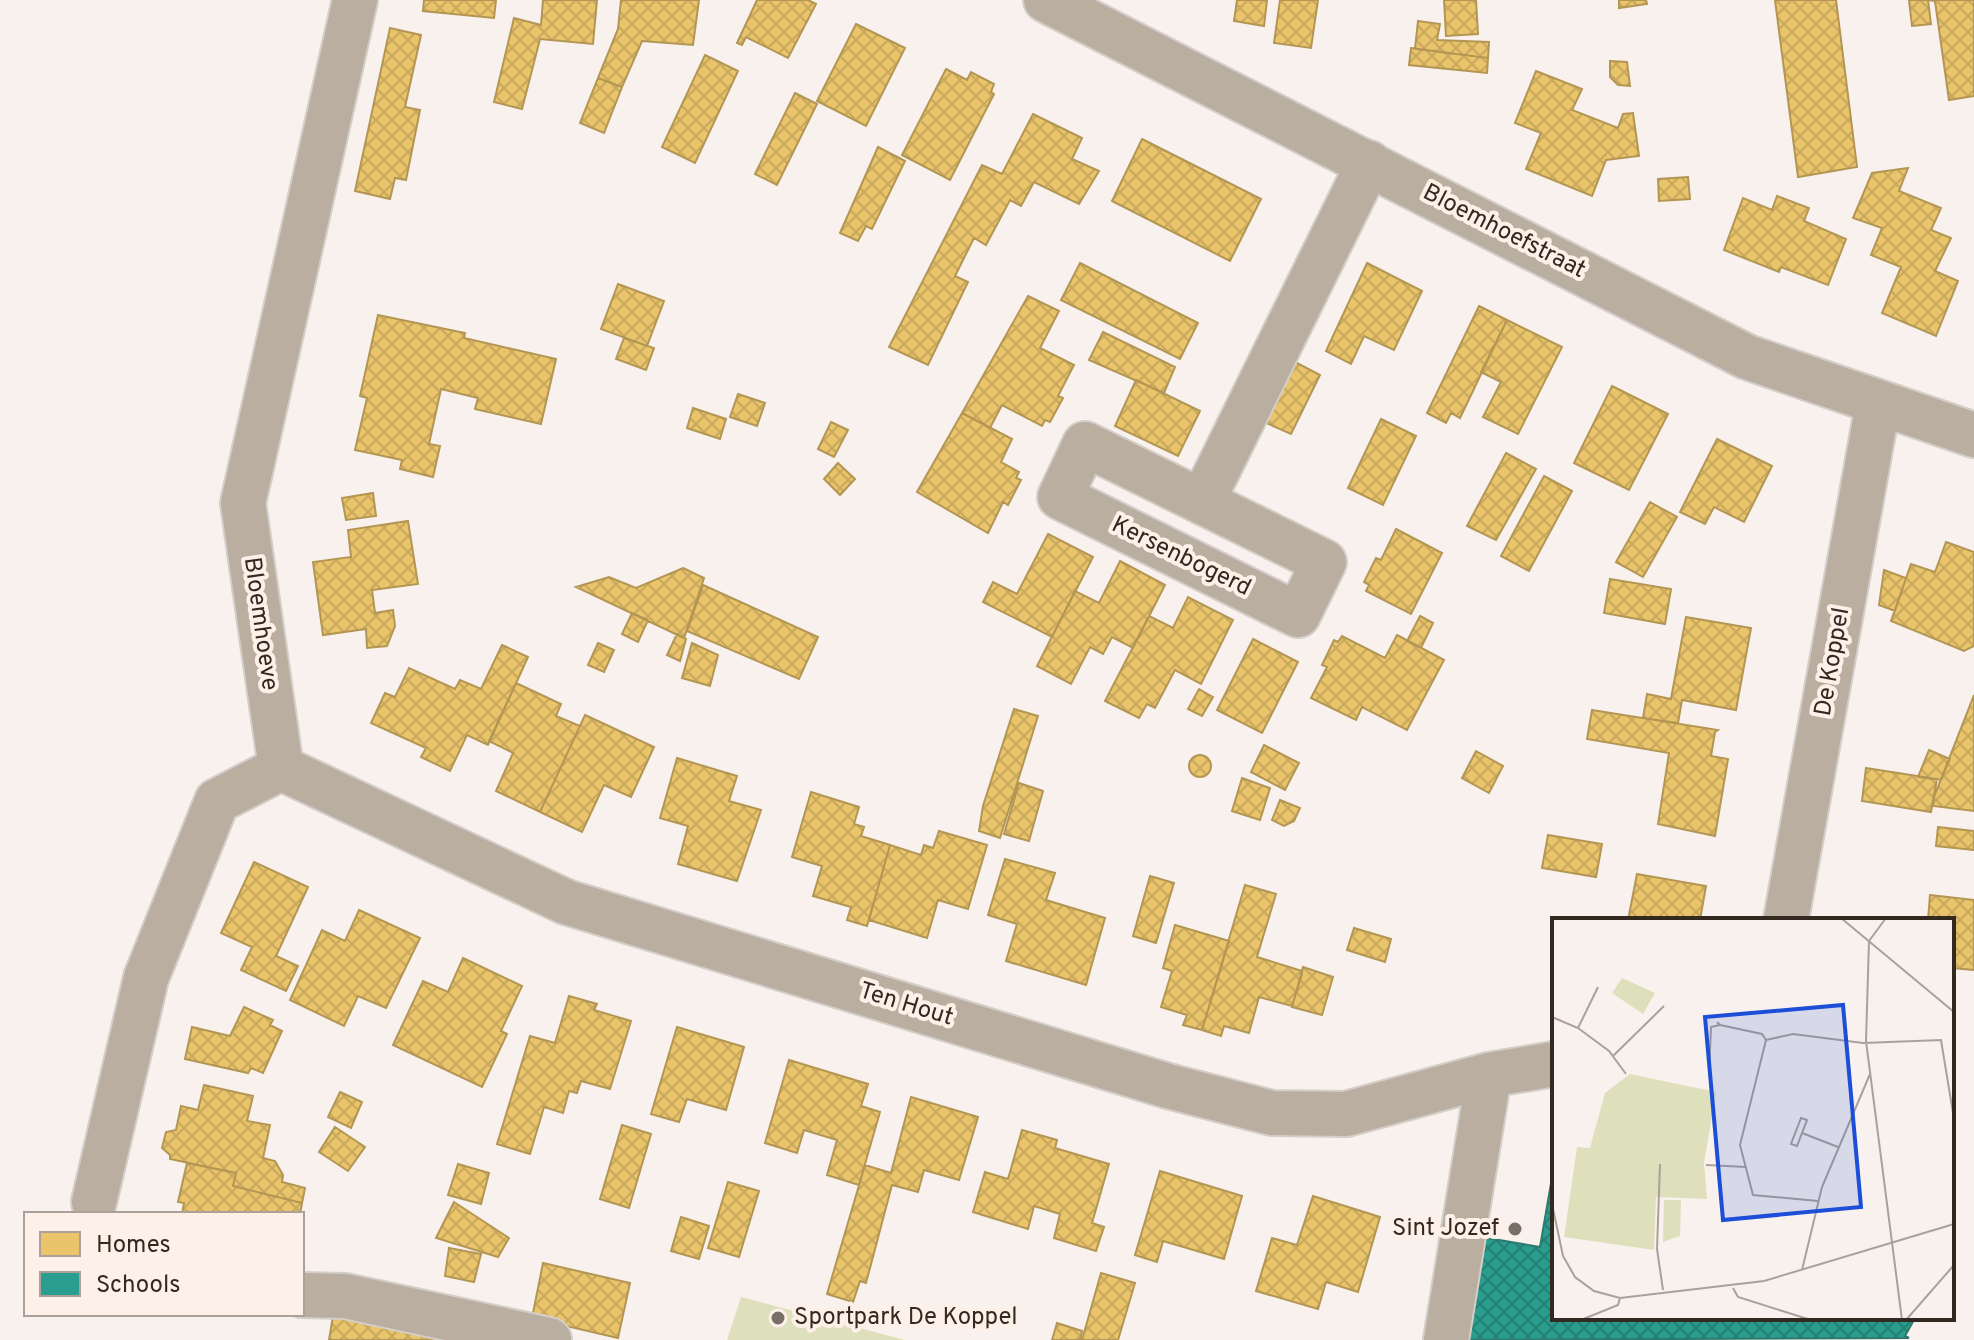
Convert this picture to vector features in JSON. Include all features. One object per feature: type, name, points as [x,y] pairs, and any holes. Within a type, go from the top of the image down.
[{"type":"street","name":"Bloemhoeve","points":[[281,768],[243,503],[355,0]]},
{"type":"street","name":"Bloemhoefstraat","points":[[1046,0],[1747,357],[1974,435]]},
{"type":"street","points":[[1202,502],[1369,163]]},
{"type":"street","name":"De Koppel","points":[[1786,918],[1878,404]]},
{"type":"street","name":"Kersenbogerd","points":[[1085,444],[1202,502],[1324,562],[1298,615],[1060,497],[1085,444]]},
{"type":"street","name":"Ten Hout","points":[[281,768],[566,902],[1168,1086],[1272,1113],[1346,1114],[1489,1075],[1552,1064]]},
{"type":"street","points":[[89,1210],[146,978],[217,801],[281,768]]},
{"type":"street","points":[[1446,1340],[1489,1075]]},
{"type":"street","points":[[304,1295],[345,1296],[549,1340]]},
{"type":"green space","name":"Sportpark De Koppel","points":[[741,1297],[905,1340],[727,1340]]},
{"type":"building: Homes","points":[[424,0],[496,0],[494,18],[423,11]]},
{"type":"building: Homes","points":[[543,0],[597,0],[593,44],[540,39],[522,109],[494,102],[514,18],[541,25]]},
{"type":"building: Homes","points":[[621,0],[699,0],[693,45],[642,41],[622,87],[598,78],[618,29]]},
{"type":"building: Homes","points":[[757,0],[808,0],[816,4],[788,58],[746,37],[742,45],[737,43]]},
{"type":"building: Homes","points":[[1237,0],[1267,0],[1264,26],[1234,21]]},
{"type":"building: Homes","points":[[1280,0],[1318,0],[1311,48],[1274,43]]},
{"type":"building: Homes","points":[[1444,0],[1476,0],[1478,34],[1446,36]]},
{"type":"building: Homes","points":[[1619,0],[1646,0],[1647,4],[1619,8]]},
{"type":"building: Homes","points":[[1775,0],[1836,0],[1857,167],[1798,177]]},
{"type":"building: Homes","points":[[1909,0],[1928,0],[1931,24],[1912,26]]},
{"type":"building: Homes","points":[[1928,0],[1974,0],[1974,96],[1949,100],[1935,1]]},
{"type":"building: Homes","points":[[1418,21],[1440,24],[1437,40],[1489,42],[1488,58],[1415,49]]},
{"type":"building: Homes","points":[[856,24],[905,48],[866,126],[817,101]]},
{"type":"building: Homes","points":[[390,28],[421,35],[405,107],[420,110],[406,180],[395,178],[390,199],[355,191]]},
{"type":"building: Homes","points":[[1411,48],[1488,58],[1487,73],[1409,65]]},
{"type":"building: Homes","points":[[705,55],[738,71],[695,163],[662,147]]},
{"type":"building: Homes","points":[[1610,61],[1627,62],[1630,86],[1618,85],[1610,77]]},
{"type":"building: Homes","points":[[946,69],[967,80],[971,72],[994,84],[991,92],[994,94],[950,180],[902,155]]},
{"type":"building: Homes","points":[[1536,71],[1582,89],[1572,110],[1618,128],[1623,114],[1633,113],[1639,156],[1606,160],[1592,196],[1526,169],[1541,133],[1515,123]]},
{"type":"building: Homes","points":[[598,78],[622,87],[604,133],[580,123]]},
{"type":"building: Homes","points":[[795,93],[817,104],[777,185],[755,174]]},
{"type":"building: Homes","points":[[1033,114],[1082,138],[1072,159],[1099,171],[1079,204],[1034,182],[1021,206],[1010,200],[986,245],[974,238],[955,276],[968,282],[928,365],[889,347],[982,165],[1002,174]]},
{"type":"building: Homes","points":[[1142,139],[1261,199],[1230,261],[1112,201]]},
{"type":"building: Homes","points":[[878,147],[905,161],[872,229],[866,226],[858,241],[840,233]]},
{"type":"building: Homes","points":[[1908,168],[1899,191],[1941,208],[1931,230],[1951,238],[1935,271],[1958,281],[1936,336],[1882,313],[1901,267],[1871,255],[1882,228],[1853,218],[1872,173]]},
{"type":"building: Homes","points":[[1688,177],[1690,199],[1659,201],[1658,179]]},
{"type":"building: Homes","points":[[1777,196],[1809,208],[1804,221],[1846,239],[1828,285],[1781,267],[1779,272],[1724,250],[1743,198],[1772,210]]},
{"type":"building: Homes","points":[[1080,263],[1198,323],[1180,359],[1061,300]]},
{"type":"building: Homes","points":[[1367,263],[1422,291],[1394,350],[1364,336],[1351,364],[1326,351]]},
{"type":"building: Homes","points":[[618,284],[664,301],[647,346],[601,329]]},
{"type":"building: Homes","points":[[1028,296],[1059,311],[1040,348],[1074,365],[1058,396],[1063,398],[1050,422],[1045,420],[1042,426],[1002,405],[990,428],[962,413]]},
{"type":"building: Homes","points":[[1479,306],[1507,320],[1460,418],[1451,413],[1446,423],[1427,413]]},
{"type":"building: Homes","points":[[378,315],[465,333],[464,338],[556,359],[541,424],[475,409],[478,398],[441,389],[429,444],[440,446],[433,477],[400,469],[402,460],[355,450],[367,398],[360,396]]},
{"type":"building: Homes","points":[[1507,320],[1562,347],[1518,434],[1483,417],[1501,382],[1481,372]]},
{"type":"building: Homes","points":[[1103,332],[1175,367],[1164,393],[1089,360]]},
{"type":"building: Homes","points":[[624,338],[654,348],[646,370],[616,359]]},
{"type":"building: Homes","points":[[1293,361],[1320,375],[1291,434],[1262,421]]},
{"type":"building: Homes","points":[[1136,380],[1200,411],[1178,456],[1115,426]]},
{"type":"building: Homes","points":[[1612,386],[1668,414],[1629,490],[1574,463]]},
{"type":"building: Homes","points":[[738,394],[765,403],[757,426],[730,417]]},
{"type":"building: Homes","points":[[693,408],[726,419],[720,439],[687,428]]},
{"type":"building: Homes","points":[[962,413],[1012,439],[1001,462],[1019,472],[1016,478],[1021,480],[1008,505],[1003,502],[988,533],[917,492]]},
{"type":"building: Homes","points":[[1381,419],[1416,436],[1383,505],[1348,488]]},
{"type":"building: Homes","points":[[831,422],[848,430],[834,457],[818,449]]},
{"type":"building: Homes","points":[[1717,439],[1772,466],[1744,522],[1714,507],[1705,524],[1680,512]]},
{"type":"building: Homes","points":[[1506,453],[1536,469],[1496,540],[1467,526]]},
{"type":"building: Homes","points":[[838,463],[855,479],[840,495],[824,479]]},
{"type":"building: Homes","points":[[1544,476],[1572,491],[1529,571],[1501,556]]},
{"type":"building: Homes","points":[[373,493],[376,516],[346,520],[342,498]]},
{"type":"building: Homes","points":[[1650,502],[1677,517],[1643,577],[1616,562]]},
{"type":"building: Homes","points":[[408,521],[418,584],[372,590],[375,613],[393,610],[395,626],[387,646],[367,648],[366,629],[323,635],[313,562],[351,557],[348,530]]},
{"type":"building: Homes","points":[[1396,529],[1442,553],[1411,614],[1366,591],[1369,585],[1364,582],[1376,558],[1381,560]]},
{"type":"building: Homes","points":[[1048,534],[1093,557],[1052,637],[983,602],[993,582],[1017,594]]},
{"type":"building: Homes","points":[[1946,542],[1974,552],[1974,646],[1964,651],[1891,621],[1911,564],[1935,572]]},
{"type":"building: Homes","points":[[1120,561],[1165,585],[1133,648],[1112,637],[1103,654],[1090,647],[1071,684],[1037,666],[1075,591],[1099,603]]},
{"type":"building: Homes","points":[[683,568],[704,578],[684,638],[576,587],[609,577],[636,588]]},
{"type":"building: Homes","points":[[1884,570],[1906,578],[1895,611],[1879,605]]},
{"type":"building: Homes","points":[[1610,579],[1671,589],[1665,624],[1604,613]]},
{"type":"building: Homes","points":[[703,585],[818,637],[799,679],[687,631]]},
{"type":"building: Homes","points":[[1165,585],[1149,616],[1173,628],[1188,597],[1233,620],[1201,684],[1175,670],[1155,708],[1147,704],[1139,718],[1105,701]]},
{"type":"building: Homes","points":[[632,613],[648,620],[638,642],[622,634]]},
{"type":"building: Homes","points":[[1420,616],[1433,623],[1421,648],[1407,641]]},
{"type":"building: Homes","points":[[1686,617],[1751,628],[1736,710],[1682,700],[1678,723],[1643,718],[1647,694],[1671,699]]},
{"type":"building: Homes","points":[[677,634],[686,639],[680,661],[667,655]]},
{"type":"building: Homes","points":[[1397,635],[1444,660],[1407,730],[1362,707],[1356,720],[1311,698],[1327,667],[1322,665],[1334,640],[1338,642],[1342,636],[1385,658]]},
{"type":"building: Homes","points":[[1253,639],[1298,662],[1262,733],[1217,710]]},
{"type":"building: Homes","points":[[598,643],[614,650],[604,672],[588,665]]},
{"type":"building: Homes","points":[[692,643],[718,655],[710,686],[682,678]]},
{"type":"building: Homes","points":[[502,645],[528,657],[488,745],[467,735],[450,771],[421,757],[426,748],[371,723],[385,693],[395,697],[409,668],[455,689],[460,680],[481,689]]},
{"type":"building: Homes","points":[[516,683],[561,704],[556,716],[580,726],[540,812],[496,791],[513,753],[489,741]]},
{"type":"building: Homes","points":[[1199,689],[1213,697],[1202,716],[1188,709]]},
{"type":"building: Homes","points":[[1974,695],[1974,811],[1933,806],[1934,797]]},
{"type":"building: Homes","points":[[1014,709],[1038,716],[1000,838],[979,831],[983,806]]},
{"type":"building: Homes","points":[[1592,710],[1718,730],[1711,756],[1728,759],[1715,836],[1658,824],[1669,753],[1587,739]]},
{"type":"building: Homes","points":[[585,715],[654,747],[631,797],[604,785],[582,832],[540,812]]},
{"type":"building: Homes","points":[[1264,745],[1299,763],[1285,790],[1251,772]]},
{"type":"building: Homes","points":[[1929,750],[1950,759],[1941,780],[1918,777]]},
{"type":"building: Homes","points":[[1476,751],[1503,766],[1489,793],[1462,778]]},
{"type":"building: Homes","points":[[1200,755],[1211,766],[1200,777],[1189,766]]},
{"type":"building: Homes","points":[[677,758],[737,776],[729,801],[761,810],[737,881],[678,864],[688,826],[660,818]]},
{"type":"building: Homes","points":[[1866,768],[1937,779],[1931,812],[1862,801]]},
{"type":"building: Homes","points":[[1242,778],[1270,788],[1260,820],[1232,811]]},
{"type":"building: Homes","points":[[1019,783],[1043,791],[1029,841],[1004,834]]},
{"type":"building: Homes","points":[[811,792],[859,807],[854,824],[864,827],[861,836],[890,845],[867,926],[847,920],[851,907],[813,896],[822,866],[792,857]]},
{"type":"building: Homes","points":[[1280,800],[1300,808],[1294,821],[1284,826],[1272,820]]},
{"type":"building: Homes","points":[[1938,827],[1974,831],[1974,850],[1936,846]]},
{"type":"building: Homes","points":[[939,831],[987,845],[968,909],[938,900],[927,938],[869,920],[890,845],[921,855],[924,845],[933,848]]},
{"type":"building: Homes","points":[[1548,835],[1602,844],[1596,877],[1542,868]]},
{"type":"building: Homes","points":[[1005,859],[1055,873],[1046,900],[1105,918],[1086,985],[1006,961],[1017,924],[988,915]]},
{"type":"building: Homes","points":[[254,862],[308,887],[276,956],[298,966],[286,991],[241,970],[252,947],[221,933]]},
{"type":"building: Homes","points":[[1637,874],[1706,886],[1700,918],[1628,918]]},
{"type":"building: Homes","points":[[1150,876],[1174,883],[1156,943],[1133,936]]},
{"type":"building: Homes","points":[[1245,885],[1276,894],[1257,957],[1302,971],[1302,974],[1292,1006],[1259,997],[1249,1033],[1224,1026],[1221,1036],[1202,1030]]},
{"type":"building: Homes","points":[[1930,895],[1974,900],[1974,970],[1954,968],[1954,918],[1928,918]]},
{"type":"building: Homes","points":[[359,910],[420,938],[386,1008],[358,996],[344,1026],[290,1000],[322,930],[345,941]]},
{"type":"building: Homes","points":[[1175,925],[1229,941],[1202,1030],[1183,1025],[1187,1015],[1161,1007],[1172,971],[1163,968]]},
{"type":"building: Homes","points":[[1354,928],[1391,939],[1385,962],[1347,950]]},
{"type":"building: Homes","points":[[463,958],[522,986],[501,1031],[507,1034],[482,1087],[393,1045],[423,981],[448,992]]},
{"type":"building: Homes","points":[[1303,967],[1333,977],[1322,1015],[1292,1007]]},
{"type":"building: Homes","points":[[569,996],[597,1004],[594,1010],[631,1021],[610,1089],[581,1081],[577,1093],[569,1091],[563,1113],[544,1107],[530,1154],[497,1144],[530,1036],[555,1043]]},
{"type":"building: Homes","points":[[244,1007],[273,1020],[270,1025],[282,1031],[263,1073],[251,1068],[248,1073],[185,1059],[192,1027],[230,1036]]},
{"type":"building: Homes","points":[[677,1027],[744,1047],[726,1110],[687,1099],[679,1122],[651,1114]]},
{"type":"building: Homes","points":[[789,1060],[868,1084],[861,1106],[880,1112],[859,1185],[827,1175],[837,1140],[804,1130],[797,1153],[765,1143]]},
{"type":"building: Homes","points":[[204,1085],[253,1096],[247,1121],[270,1125],[263,1158],[275,1161],[283,1175],[282,1182],[305,1188],[302,1203],[233,1186],[236,1173],[170,1159],[162,1148],[166,1132],[176,1130],[181,1106],[198,1110]]},
{"type":"building: Homes","points":[[340,1092],[362,1102],[351,1128],[328,1117]]},
{"type":"building: Homes","points":[[911,1097],[978,1117],[959,1180],[924,1170],[918,1192],[892,1185],[866,1283],[860,1281],[853,1302],[827,1294],[865,1165],[891,1173]]},
{"type":"building: Homes","points":[[622,1125],[651,1134],[629,1208],[600,1199]]},
{"type":"building: Homes","points":[[335,1127],[365,1147],[348,1171],[319,1152]]},
{"type":"building: Homes","points":[[1022,1130],[1057,1140],[1055,1148],[1109,1164],[1092,1223],[1104,1227],[1096,1251],[1054,1238],[1060,1214],[1034,1206],[1028,1229],[973,1212],[985,1172],[1008,1179]]},
{"type":"building: Homes","points":[[187,1163],[236,1173],[233,1186],[302,1203],[300,1212],[182,1212],[184,1203],[178,1202]]},
{"type":"building: Homes","points":[[458,1164],[489,1173],[481,1204],[448,1195]]},
{"type":"building: Homes","points":[[1160,1171],[1242,1196],[1224,1259],[1163,1241],[1157,1262],[1135,1255]]},
{"type":"building: Homes","points":[[728,1182],[759,1191],[739,1257],[708,1248]]},
{"type":"building: Homes","points":[[1313,1196],[1380,1217],[1358,1292],[1326,1282],[1318,1309],[1256,1291],[1272,1238],[1297,1245]]},
{"type":"building: Homes","points":[[454,1202],[509,1238],[498,1257],[436,1238]]},
{"type":"building: Homes","points":[[681,1217],[709,1226],[699,1259],[671,1251]]},
{"type":"building: Homes","points":[[449,1248],[481,1254],[474,1282],[445,1276]]},
{"type":"building: Homes","points":[[543,1263],[630,1283],[618,1338],[532,1318]]},
{"type":"building: Homes","points":[[1101,1273],[1135,1283],[1118,1340],[1082,1340]]},
{"type":"building: Homes","points":[[333,1316],[434,1334],[434,1340],[329,1340]]},
{"type":"building: Homes","points":[[1057,1323],[1082,1331],[1080,1340],[1052,1340]]},
{"type":"building: Schools","name":"Sint Jozef","points":[[1552,1178],[1552,1320],[1914,1320],[1905,1336],[1909,1338],[1457,1340],[1475,1236],[1540,1247]]},
{"type":"place","name":"Sint Jozef","points":[[1515,1229]]},
{"type":"place","name":"Sportpark De Koppel","points":[[778,1318]]}]
